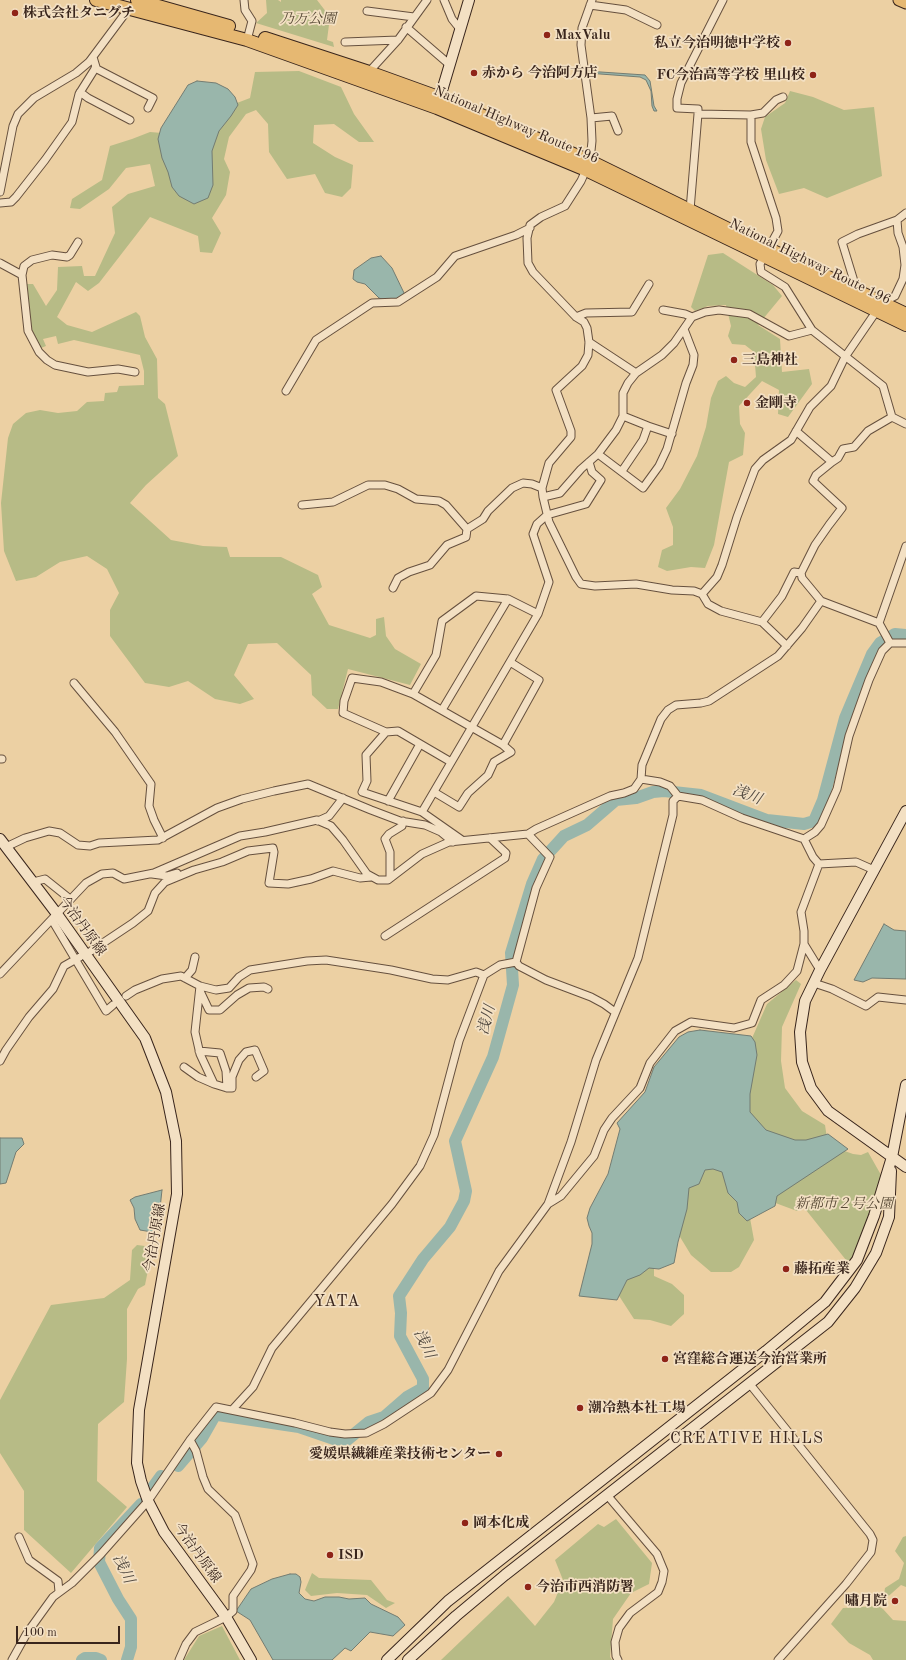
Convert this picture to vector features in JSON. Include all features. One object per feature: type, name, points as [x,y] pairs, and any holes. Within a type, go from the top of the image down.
[{"type":"highway","name":"National Highway Route 196","points":[[96,0],[134,3],[248,36],[439,103],[588,165],[690,210],[767,253],[857,291],[906,325]]},
{"type":"highway","name":"National Highway Route 196","points":[[588,165],[880,307],[906,314]]},
{"type":"main road","points":[[899,0],[906,3]]},
{"type":"street","points":[[244,0],[245,10],[252,21],[248,36]]},
{"type":"street","points":[[365,76],[398,40],[427,0]]},
{"type":"street","points":[[444,0],[452,19],[460,29]]},
{"type":"street","points":[[439,103],[469,0]]},
{"type":"street","points":[[690,210],[698,109],[677,108],[677,98],[680,83],[723,0]]},
{"type":"street","points":[[0,190],[13,126],[18,114],[34,98],[76,73],[93,57],[134,3]]},
{"type":"street","points":[[286,391],[316,340],[372,303],[398,302],[437,276],[455,256],[516,235],[530,228],[541,217],[565,206],[588,165],[592,141],[591,118],[581,45],[582,28],[591,3],[626,10],[657,25]]},
{"type":"street","points":[[367,11],[414,17]]},
{"type":"street","points":[[406,27],[450,65]]},
{"type":"street","points":[[345,42],[398,40]]},
{"type":"street","points":[[0,203],[11,202],[45,160],[72,122],[80,92],[95,68],[93,57]]},
{"type":"street","points":[[95,68],[153,98],[148,108]]},
{"type":"street","points":[[80,92],[88,98],[130,120]]},
{"type":"street","points":[[698,114],[752,115],[763,113],[776,100],[783,97]]},
{"type":"street","points":[[752,115],[751,142],[776,218],[778,231],[760,264],[761,272],[786,287],[812,330],[883,386],[892,417],[906,424]]},
{"type":"street","points":[[591,118],[612,116],[618,131]]},
{"type":"street","points":[[857,291],[842,242],[858,234],[897,220],[906,213]]},
{"type":"street","points":[[702,594],[717,577],[755,469],[763,460],[791,440],[810,407],[831,386],[845,357],[880,307],[895,296],[903,279],[905,265],[903,247],[898,233],[897,220]]},
{"type":"street","points":[[530,228],[527,238],[528,263],[533,272],[576,317],[584,322],[590,342],[588,355],[582,366],[556,390],[571,431],[571,438],[549,463],[542,488],[547,515],[576,577],[581,584],[595,586],[636,584],[672,590],[694,591],[702,594],[708,604],[721,611],[762,622],[787,646]]},
{"type":"street","points":[[78,242],[70,255],[67,257],[52,255],[32,260],[24,266],[22,275],[28,331],[39,352],[55,365],[88,372],[118,369],[135,372]]},
{"type":"street","points":[[0,263],[22,275]]},
{"type":"street","points":[[576,317],[586,313],[632,312],[648,284]]},
{"type":"street","points":[[663,310],[685,314],[692,318]]},
{"type":"street","points":[[543,498],[560,493],[581,469],[598,454],[616,430],[624,416],[623,393],[636,373],[662,355],[674,343],[692,318],[705,312],[719,310],[748,314],[789,336],[812,330]]},
{"type":"street","points":[[598,454],[643,488],[664,455],[693,365],[694,354],[684,329]]},
{"type":"street","points":[[590,342],[636,373]]},
{"type":"street","points":[[624,416],[672,434]]},
{"type":"street","points":[[890,643],[879,623],[821,601],[802,578],[801,573],[815,545],[842,508],[813,481],[816,474],[838,458],[843,449],[854,447],[868,431],[892,417]]},
{"type":"street","points":[[622,471],[643,440],[648,426]]},
{"type":"street","points":[[796,431],[832,462]]},
{"type":"street","points":[[422,812],[538,614],[549,582],[533,534],[537,524],[547,515],[586,504],[601,480],[592,472],[589,462]]},
{"type":"street","points":[[467,529],[483,519],[488,511],[512,488],[523,483],[532,484],[542,488]]},
{"type":"street","points":[[302,505],[333,502],[368,485],[385,485],[398,489],[416,499],[439,501],[446,505],[467,529],[466,537],[447,546],[430,565],[409,572],[398,578],[393,588]]},
{"type":"street","points":[[879,623],[906,546]]},
{"type":"street","points":[[762,622],[782,596],[794,572],[801,573]]},
{"type":"street","points":[[413,694],[436,655],[442,621],[476,596],[508,599],[538,614]]},
{"type":"street","points":[[442,710],[508,599]]},
{"type":"street","points":[[318,821],[331,826],[367,874],[378,880],[390,878],[422,854],[453,842],[528,834],[610,796],[634,789],[641,779],[642,765],[661,719],[668,710],[676,705],[709,701],[778,656],[821,601]]},
{"type":"street","points":[[804,839],[815,832],[821,825],[837,789],[849,736],[869,680],[882,651],[890,643],[906,643]]},
{"type":"street","points":[[503,745],[539,680],[510,662]]},
{"type":"street","points":[[434,792],[459,807],[468,793],[488,775],[494,762],[511,752],[503,745],[413,694],[380,682],[352,678],[344,701],[343,713],[386,732],[398,731],[451,762]]},
{"type":"street","points":[[74,683],[115,732],[151,784],[149,806],[163,838]]},
{"type":"street","points":[[386,732],[366,755],[367,781],[362,792],[422,812],[462,840]]},
{"type":"street","points":[[388,801],[420,744]]},
{"type":"street","points":[[641,779],[660,782],[670,786],[678,796],[702,800],[742,818],[804,839],[813,857],[819,864]]},
{"type":"street","points":[[3,843],[49,832],[60,833],[78,845],[90,846],[99,843],[158,840],[217,808],[274,790],[308,784],[402,821],[425,825],[440,832],[453,842]]},
{"type":"street","points":[[12,1660],[31,1627],[53,1596],[72,1583],[101,1554],[148,1501],[190,1440],[216,1407],[345,1434],[366,1433],[390,1420],[431,1393],[444,1375],[499,1271],[548,1204],[571,1142],[596,1060],[638,958],[672,815],[673,801],[678,796]]},
{"type":"street","points":[[0,974],[86,883],[102,874],[113,873],[124,879],[150,874],[240,836],[318,821],[329,816],[343,798]]},
{"type":"street","points":[[906,811],[820,970],[805,1001],[800,1032],[802,1062],[811,1088],[828,1111],[906,1167]]},
{"type":"street","points":[[390,878],[390,852],[385,840],[389,834],[402,826],[402,821]]},
{"type":"street","points":[[516,962],[536,888],[550,857],[528,834]]},
{"type":"street","points":[[385,936],[505,858],[506,853],[490,838]]},
{"type":"street","name":"今治丹原線","points":[[3,843],[33,882],[54,917],[145,1038],[166,1092],[176,1141],[177,1194],[139,1410],[137,1463],[148,1501],[164,1532],[226,1617],[251,1660]]},
{"type":"street","points":[[150,874],[167,876],[222,862],[248,851],[273,848],[274,852],[269,883],[288,884],[311,879],[333,871],[360,878],[372,877]]},
{"type":"street","points":[[819,864],[856,862],[874,870]]},
{"type":"street","points":[[548,1204],[561,1196],[594,1156],[604,1130],[612,1118],[640,1088],[650,1063],[675,1031],[692,1022],[734,1028],[752,1023],[761,1000],[784,985],[797,971],[804,944],[804,931],[801,912],[819,864]]},
{"type":"street","points":[[91,951],[133,923],[148,910],[155,893],[165,882],[194,870]]},
{"type":"street","points":[[33,882],[45,879],[70,899]]},
{"type":"street","points":[[54,917],[106,1011],[113,1005]]},
{"type":"street","points":[[804,944],[820,970]]},
{"type":"street","points":[[185,978],[192,970],[195,957]]},
{"type":"street","points":[[0,1061],[29,1017],[53,989],[64,966],[77,958]]},
{"type":"street","points":[[126,996],[135,990],[162,979],[181,976],[200,988],[216,990],[229,988],[239,977],[250,970],[307,961],[326,960],[391,970],[432,979],[448,980],[476,972],[484,975]]},
{"type":"street","points":[[516,962],[519,966],[546,980],[591,997],[615,1012]]},
{"type":"street","points":[[232,1410],[253,1387],[272,1348],[392,1204],[420,1166],[434,1135],[459,1041],[484,975],[500,965],[516,962]]},
{"type":"street","points":[[814,983],[832,989],[866,1006],[878,997],[906,1000]]},
{"type":"street","points":[[200,988],[209,1010],[220,1010],[237,995],[249,988],[264,987],[268,989]]},
{"type":"street","points":[[200,988],[195,1032],[199,1051],[214,1084]]},
{"type":"street","points":[[184,1067],[198,1077],[214,1084],[232,1088],[232,1077],[239,1060],[246,1052],[255,1050],[264,1071],[256,1077]]},
{"type":"street","points":[[199,1051],[220,1053],[226,1070],[227,1088]]},
{"type":"street","points":[[387,1660],[448,1601],[766,1351],[825,1302],[857,1260],[874,1216],[892,1157],[906,1086]]},
{"type":"street","points":[[408,1660],[456,1616],[607,1495],[828,1322],[855,1288],[876,1253],[889,1217],[892,1157]]},
{"type":"street","points":[[749,1383],[870,1534],[873,1540],[871,1552],[846,1584],[778,1660]]},
{"type":"street","points":[[179,1660],[186,1644],[195,1632],[226,1617],[233,1611],[234,1596],[254,1564],[235,1515],[208,1489],[203,1478],[196,1451],[190,1440]]},
{"type":"street","points":[[607,1495],[658,1554],[664,1571],[658,1592],[630,1613],[619,1628],[615,1642],[616,1656],[618,1660]]},
{"type":"street","points":[[19,1537],[29,1560],[58,1581],[59,1592]]},
{"type":"green space","name":"乃万公園","points":[[266,0],[278,0],[281,2],[281,0],[317,0],[330,17],[327,40],[333,42],[334,47],[256,23],[267,13]]},
{"type":"green space","points":[[299,71],[341,87],[354,114],[374,142],[359,142],[334,124],[314,125],[313,143],[335,157],[353,165],[351,188],[342,197],[325,193],[315,174],[287,179],[269,152],[268,124],[256,110],[246,114],[229,137],[224,159],[230,172],[226,195],[212,218],[221,233],[212,253],[200,252],[198,236],[150,217],[99,283],[88,291],[76,282],[57,317],[67,325],[92,332],[136,312],[140,316],[145,337],[157,359],[158,398],[165,404],[178,456],[146,485],[130,503],[171,540],[203,546],[227,547],[230,557],[281,557],[318,575],[322,587],[312,594],[329,625],[370,638],[376,635],[376,619],[384,617],[386,636],[395,649],[421,664],[410,685],[348,669],[338,709],[327,709],[312,695],[311,675],[277,643],[248,644],[234,675],[254,699],[240,704],[215,699],[188,681],[169,687],[145,683],[110,636],[110,610],[119,593],[107,569],[87,556],[60,562],[36,577],[16,581],[4,551],[1,503],[8,438],[13,424],[26,413],[40,410],[58,413],[77,411],[87,402],[104,401],[105,393],[117,392],[119,386],[144,385],[144,371],[140,355],[74,340],[58,344],[56,336],[43,339],[46,346],[41,348],[31,330],[27,284],[33,284],[46,306],[57,290],[58,267],[82,266],[84,276],[95,276],[115,233],[112,207],[128,194],[155,186],[150,164],[126,168],[109,189],[80,209],[70,208],[72,199],[102,180],[110,146],[150,132],[174,134],[224,108],[250,98],[255,72]]},
{"type":"green space","points":[[790,91],[813,97],[844,110],[874,107],[882,176],[827,198],[804,188],[779,194],[766,160],[761,129],[765,117],[785,103]]},
{"type":"green space","points":[[723,253],[773,285],[782,296],[758,325],[780,339],[782,372],[809,369],[812,384],[788,417],[778,414],[779,390],[762,381],[739,406],[740,424],[745,433],[743,455],[729,462],[714,545],[705,568],[691,567],[667,571],[658,567],[662,550],[673,545],[673,527],[666,508],[680,489],[697,456],[706,427],[711,398],[718,381],[726,376],[734,383],[745,387],[756,377],[754,352],[745,345],[732,344],[728,336],[731,326],[726,305],[708,306],[695,311],[691,307],[708,255]]},
{"type":"green space","name":"新都市２号公園","points":[[796,980],[801,984],[782,1027],[781,1061],[785,1088],[802,1111],[825,1125],[828,1145],[853,1154],[861,1155],[868,1152],[885,1182],[850,1265],[806,1210],[806,1206],[797,1211],[762,1198],[748,1207],[754,1240],[739,1267],[731,1272],[711,1272],[691,1255],[674,1227],[654,1259],[654,1276],[672,1284],[684,1295],[684,1314],[671,1326],[650,1320],[634,1319],[612,1285],[737,1115],[742,1061],[767,1004]]},
{"type":"green space","points":[[137,1245],[145,1246],[143,1255],[150,1260],[145,1285],[138,1289],[127,1309],[127,1359],[124,1402],[98,1424],[97,1481],[127,1507],[71,1573],[24,1530],[24,1491],[0,1453],[0,1400],[51,1305],[104,1298],[130,1280],[132,1250]]},
{"type":"green space","points":[[616,1519],[652,1563],[649,1584],[631,1593],[613,1619],[610,1657],[612,1660],[441,1660],[508,1596],[535,1626],[554,1602],[563,1580],[555,1560],[598,1524],[604,1527]]},
{"type":"green space","points":[[906,1536],[906,1587],[901,1585],[883,1601],[885,1588],[899,1579],[904,1563],[895,1551],[903,1537]]},
{"type":"green space","points":[[312,1573],[319,1578],[371,1580],[387,1600],[395,1603],[386,1608],[367,1595],[337,1593],[311,1596],[305,1590]]},
{"type":"green space","points":[[878,1606],[883,1609],[893,1620],[906,1621],[906,1660],[873,1660],[870,1655],[849,1643],[831,1624],[843,1608]]},
{"type":"green space","points":[[222,1626],[240,1660],[184,1660],[199,1636]]},
{"type":"shaded area","points":[[586,71],[645,75],[650,81],[654,106],[657,111],[654,111],[652,106],[651,91],[646,80],[640,77],[587,73]]},
{"type":"shaded area","points":[[197,81],[216,83],[228,89],[235,97],[238,105],[219,131],[212,151],[213,185],[208,198],[194,204],[179,196],[172,187],[162,158],[158,139],[161,128],[188,85]]},
{"type":"shaded area","points":[[381,256],[392,268],[405,295],[396,301],[385,301],[379,298],[365,284],[357,282],[353,279],[354,270],[371,258]]},
{"type":"shaded area","points":[[884,924],[894,930],[906,931],[906,979],[872,978],[863,982],[854,980]]},
{"type":"shaded area","points":[[700,1030],[751,1036],[755,1042],[757,1055],[750,1094],[750,1112],[766,1130],[795,1140],[806,1140],[828,1134],[848,1149],[777,1196],[775,1206],[747,1221],[739,1213],[737,1202],[728,1193],[722,1172],[713,1169],[705,1170],[699,1184],[689,1188],[687,1209],[674,1263],[659,1269],[649,1268],[640,1275],[627,1280],[617,1300],[579,1296],[592,1244],[592,1233],[587,1218],[590,1208],[608,1174],[620,1129],[617,1123],[645,1092],[654,1067],[679,1037],[688,1032]]},
{"type":"shaded area","points":[[0,1138],[22,1138],[24,1144],[16,1152],[6,1183],[0,1184]]},
{"type":"shaded area","points":[[162,1190],[158,1227],[152,1232],[140,1230],[135,1219],[134,1208],[130,1200],[135,1197]]},
{"type":"shaded area","points":[[290,1574],[296,1574],[300,1577],[301,1582],[299,1593],[305,1599],[314,1601],[325,1597],[349,1599],[365,1598],[371,1604],[398,1617],[405,1625],[393,1636],[370,1632],[351,1651],[345,1648],[332,1660],[273,1660],[250,1620],[236,1611],[251,1589],[272,1579]]},
{"type":"waterway","name":"浅川","points":[[178,1466],[202,1438],[214,1417],[218,1415],[299,1427],[334,1439],[347,1440],[369,1422],[384,1417],[407,1397],[423,1388],[423,1379],[400,1336],[401,1313],[399,1296],[423,1259],[450,1227],[464,1201],[466,1191],[455,1141],[493,1057],[513,985],[511,953],[532,884],[543,859],[564,836],[587,825],[616,800],[636,798],[653,792],[664,791],[701,795],[767,820],[804,824],[814,821],[823,800],[845,718],[872,654],[880,643],[895,634],[906,635]]},
{"type":"waterway","name":"浅川","points":[[153,1487],[161,1476]]},
{"type":"waterway","name":"浅川","points":[[127,1660],[131,1647],[131,1619],[118,1599],[99,1562],[100,1548],[141,1504]]},
{"type":"waterway","name":"浅川","points":[[82,1660],[85,1658],[96,1658],[101,1660]]},
{"type":"place","name":"株式会社タニグチ","points":[[15,13]]},
{"type":"place","name":"MaxValu","points":[[547,35]]},
{"type":"place","name":"私立今治明徳中学校","points":[[788,43]]},
{"type":"place","name":"赤から 今治阿方店","points":[[474,73]]},
{"type":"place","name":"FC今治高等学校 里山校","points":[[813,75]]},
{"type":"place","name":"三島神社","points":[[734,360]]},
{"type":"place","name":"金剛寺","points":[[747,403]]},
{"type":"place","name":"藤拓産業","points":[[786,1269]]},
{"type":"place","name":"宮窪総合運送今治営業所","points":[[665,1359]]},
{"type":"place","name":"潮冷熱本社工場","points":[[580,1408]]},
{"type":"place","name":"愛媛県繊維産業技術センター","points":[[499,1454]]},
{"type":"place","name":"岡本化成","points":[[465,1523]]},
{"type":"place","name":"ISD","points":[[330,1555]]},
{"type":"place","name":"今治市西消防署","points":[[528,1587]]},
{"type":"place","name":"嘯月院","points":[[895,1601]]},
{"type":"district","name":"YATA","points":[[337,1302]]},
{"type":"district","name":"CREATIVE HILLS","points":[[747,1439]]}]
